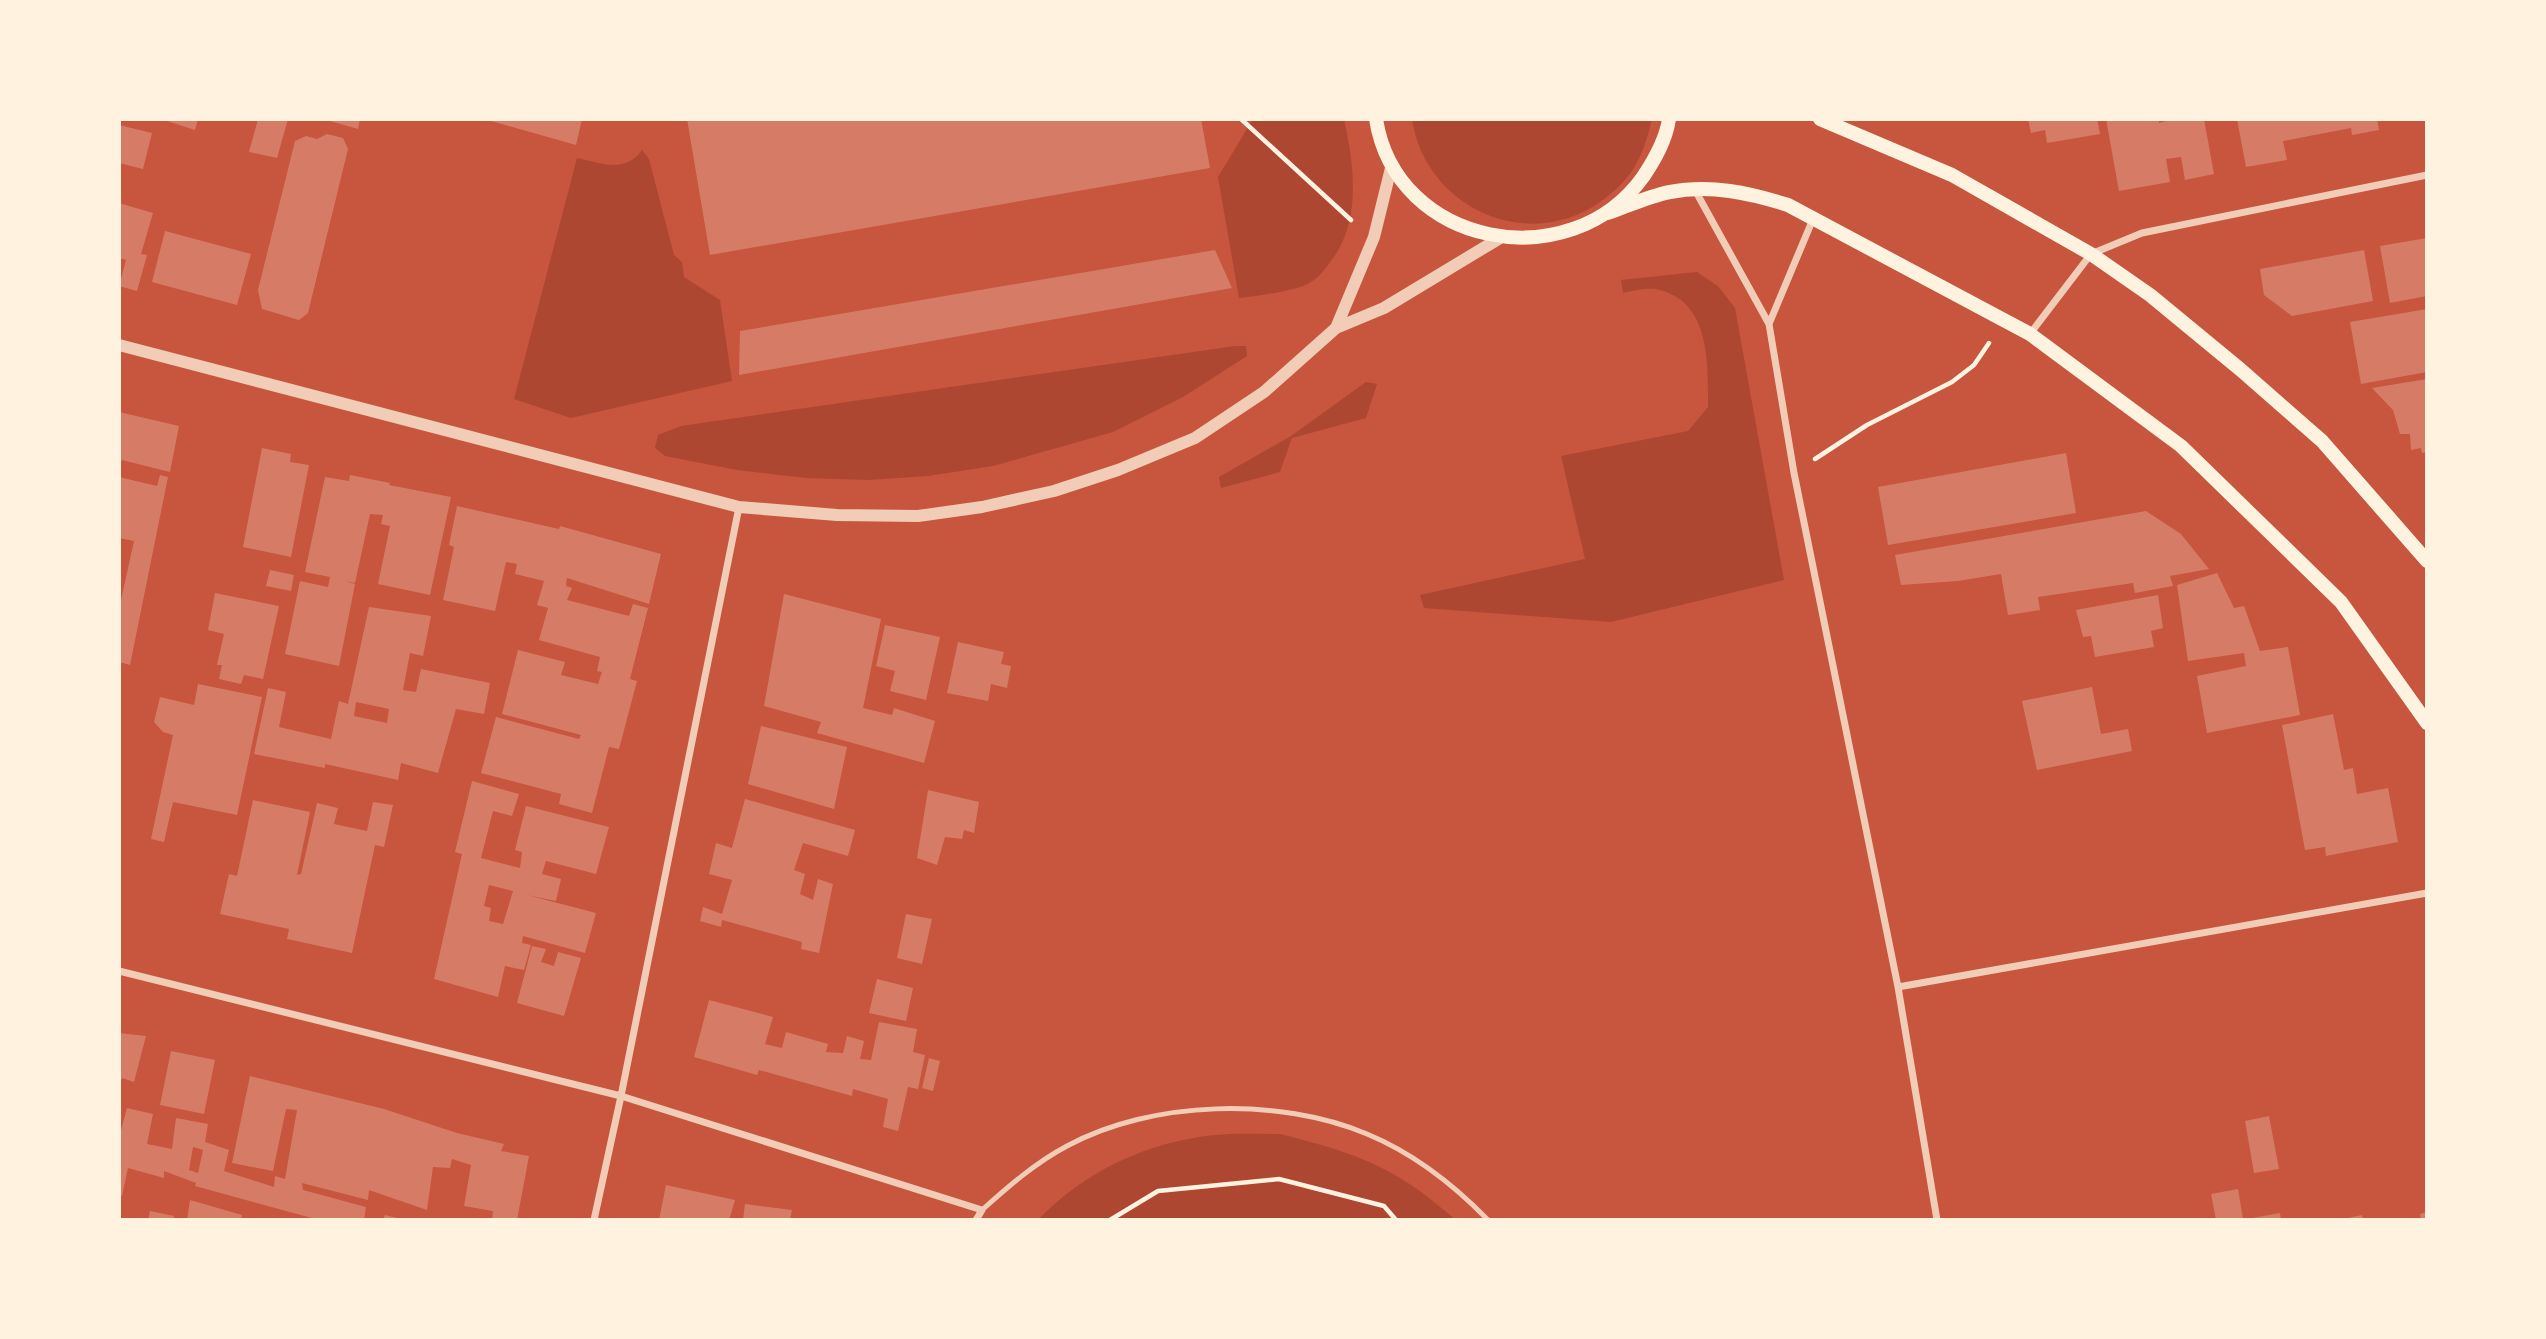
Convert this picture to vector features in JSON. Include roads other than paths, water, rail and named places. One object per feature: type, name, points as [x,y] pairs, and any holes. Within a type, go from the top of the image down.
[{"type":"main road","points":[[1376,119],[1392,164],[1412,191],[1437,213],[1468,229],[1500,238],[1538,238],[1575,230],[1608,213],[1669,192],[1740,192],[1788,205],[2029,334],[2181,446],[2332,593],[2427,723]]},
{"type":"main road","points":[[1608,213],[1634,190],[1654,162],[1669,119]]},
{"type":"main road","points":[[1820,119],[1952,175],[2091,254],[2150,295],[2322,441],[2427,561]]},
{"type":"street","points":[[1336,328],[1374,237],[1392,164]]},
{"type":"street","points":[[2029,334],[2091,254],[2142,233],[2427,176]]},
{"type":"street","points":[[1695,190],[1769,324],[1794,473],[1898,987],[1937,1220]]},
{"type":"street","points":[[1769,324],[1813,219]]},
{"type":"street","points":[[119,345],[739,507],[837,515],[918,516],[982,507],[1054,491],[1118,470],[1195,438],[1264,392],[1336,328],[1384,308],[1500,238]]},
{"type":"street","points":[[594,1220],[739,507]]},
{"type":"street","points":[[1898,987],[2427,893]]},
{"type":"street","points":[[119,971],[621,1097],[982,1210],[976,1220]]},
{"type":"lane","points":[[982,1210],[1025,1173],[1068,1146],[1113,1126],[1165,1114],[1274,1110],[1317,1118],[1367,1134],[1407,1154],[1468,1200],[1488,1220]]}]
